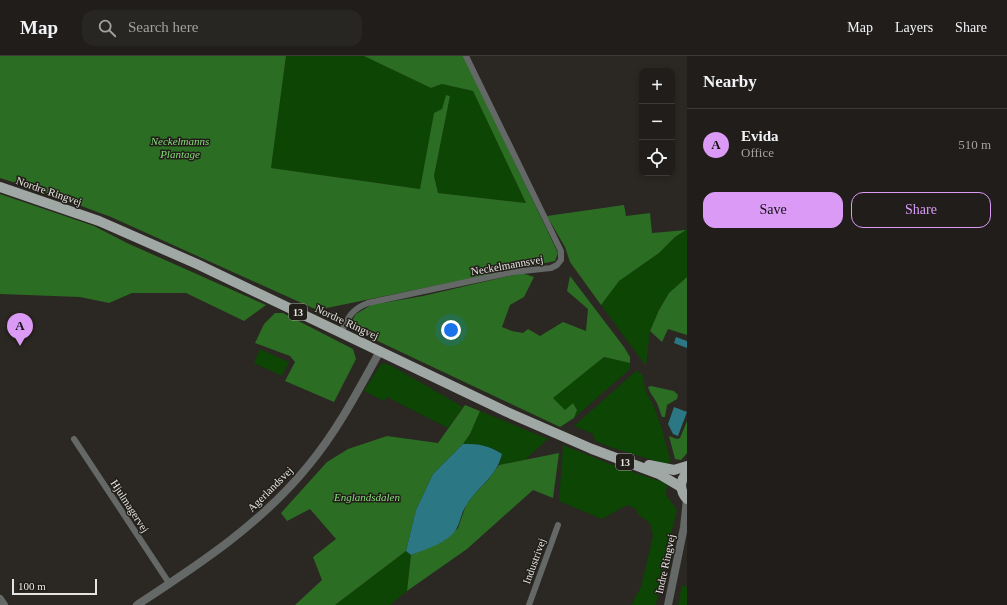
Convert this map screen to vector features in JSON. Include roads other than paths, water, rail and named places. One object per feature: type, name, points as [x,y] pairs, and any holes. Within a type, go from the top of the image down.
[{"type":"main road","name":"Nordre Ringvej","points":[[0,187],[99,221],[152,244],[507,412],[592,449],[659,474],[681,487]]},
{"type":"main road","name":"13","points":[[592,449],[668,469],[686,472]]},
{"type":"main road","name":"Nordre Ringvej","points":[[659,474],[673,476],[686,472]]},
{"type":"main road","points":[[686,472],[681,483],[681,487],[682,492],[687,499]]},
{"type":"street","name":"Neckelmannsvej","points":[[341,333],[352,312],[360,306],[368,303],[513,272],[551,268],[557,265],[561,260],[561,251],[466,56]]},
{"type":"street","name":"Agerlandsvej","points":[[137,605],[220,548],[274,502],[307,467],[336,430],[380,351]]},
{"type":"street","name":"Hjulmagervej","points":[[74,439],[169,583]]},
{"type":"street","name":"Indre Ringvej","points":[[668,605],[686,525],[687,499]]},
{"type":"street","name":"Industrivej","points":[[529,605],[558,525]]},
{"type":"street","points":[[0,599],[4,605]]},
{"type":"water","points":[[676,337],[687,341],[687,348],[674,343]]},
{"type":"water","points":[[674,407],[687,412],[678,436],[673,434],[668,424]]},
{"type":"water","points":[[463,444],[488,447],[502,454],[496,469],[467,504],[454,532],[442,542],[411,555],[406,551],[416,510],[433,474]]},
{"type":"place","name":"Evida","points":[[20,346]]},
{"type":"park label","name":"Neckelmanns Plantage","points":[[180,147]]},
{"type":"park label","name":"Englandsdalen","points":[[367,497]]}]
